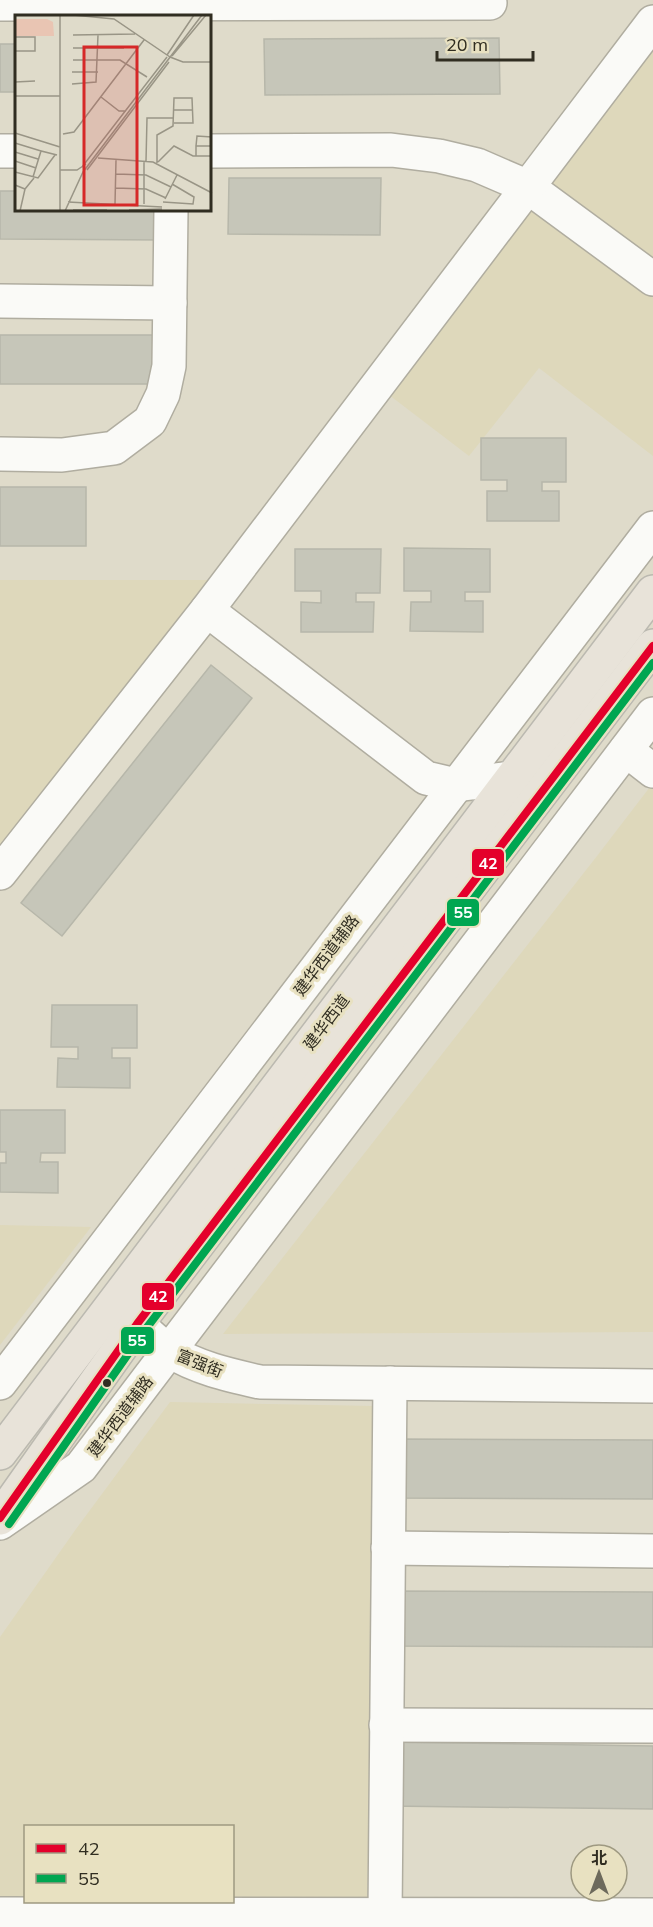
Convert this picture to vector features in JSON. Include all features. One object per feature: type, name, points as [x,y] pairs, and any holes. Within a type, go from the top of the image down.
[{"type":"main road","name":"建华西道","points":[[0,1453],[653,591]]},
{"type":"main road","name":"建华西道","points":[[0,1520],[137,1324],[653,646]]},
{"type":"street","points":[[0,4],[173,7],[490,3]]},
{"type":"street","points":[[0,873],[207,610],[653,22]]},
{"type":"street","points":[[212,151],[391,150],[439,156],[477,165],[528,187],[653,279]]},
{"type":"street","points":[[0,454],[62,455],[114,448],[150,421],[163,394],[170,366],[171,212]]},
{"type":"street","points":[[0,301],[170,303]]},
{"type":"street","name":"建华西道辅路","points":[[0,1383],[653,528]]},
{"type":"street","points":[[207,610],[426,778],[456,785],[511,778]]},
{"type":"street","name":"建华西道辅路","points":[[0,1520],[81,1467],[653,714]]},
{"type":"street","points":[[626,750],[653,771]]},
{"type":"street","name":"富强街","points":[[137,1324],[219,1373],[260,1382],[653,1386]]},
{"type":"street","name":"富强街","points":[[173,1346],[222,1364],[265,1373],[653,1377]]},
{"type":"street","points":[[385,1915],[390,1383]]},
{"type":"street","points":[[388,1548],[653,1551]]},
{"type":"street","points":[[386,1725],[653,1726]]},
{"type":"street","points":[[0,1914],[286,1920],[385,1915],[554,1920],[653,1915]]},
{"type":"shaded area","points":[[653,47],[653,456],[539,368],[469,456],[376,385]]},
{"type":"shaded area","points":[[0,580],[216,580],[0,867]]},
{"type":"shaded area","points":[[653,783],[653,1332],[223,1334],[597,856]]},
{"type":"shaded area","points":[[0,1225],[91,1227],[0,1345]]},
{"type":"shaded area","points":[[170,1402],[374,1406],[367,1927],[0,1927],[0,1637]]},
{"type":"building","points":[[499,38],[500,94],[265,95],[264,39]]},
{"type":"building","points":[[0,44],[15,44],[15,92],[0,92]]},
{"type":"building","points":[[229,178],[381,178],[380,235],[228,234]]},
{"type":"building","points":[[0,191],[15,191],[15,212],[163,212],[163,240],[0,239]]},
{"type":"building","points":[[0,335],[164,335],[164,384],[0,384]]},
{"type":"building","points":[[481,438],[566,438],[566,482],[542,482],[542,491],[559,491],[559,521],[487,521],[487,491],[507,491],[507,480],[481,480]]},
{"type":"building","points":[[0,487],[86,487],[86,546],[0,546]]},
{"type":"building","points":[[404,548],[490,549],[490,592],[465,592],[465,601],[483,601],[483,632],[410,631],[411,602],[431,602],[431,591],[404,591]]},
{"type":"building","points":[[295,549],[381,549],[380,593],[356,593],[356,602],[374,602],[373,632],[301,632],[301,602],[321,603],[321,591],[295,591]]},
{"type":"building","points":[[211,665],[252,698],[62,936],[21,903]]},
{"type":"building","points":[[52,1005],[137,1005],[137,1048],[112,1048],[112,1058],[130,1058],[130,1088],[57,1087],[58,1058],[78,1059],[78,1047],[51,1047]]},
{"type":"building","points":[[0,1110],[65,1110],[65,1153],[41,1153],[40,1162],[58,1162],[58,1193],[0,1192],[0,1163],[6,1163],[6,1152],[0,1152]]},
{"type":"building","points":[[396,1439],[653,1440],[653,1499],[396,1498]]},
{"type":"building","points":[[392,1591],[653,1592],[653,1647],[392,1646]]},
{"type":"building","points":[[388,1742],[653,1746],[653,1809],[387,1806]]},
{"type":"transit line","name":"42","points":[[0,1518],[137,1324],[653,646]]},
{"type":"transit line","name":"55","points":[[9,1524],[145,1330],[653,663]]}]
